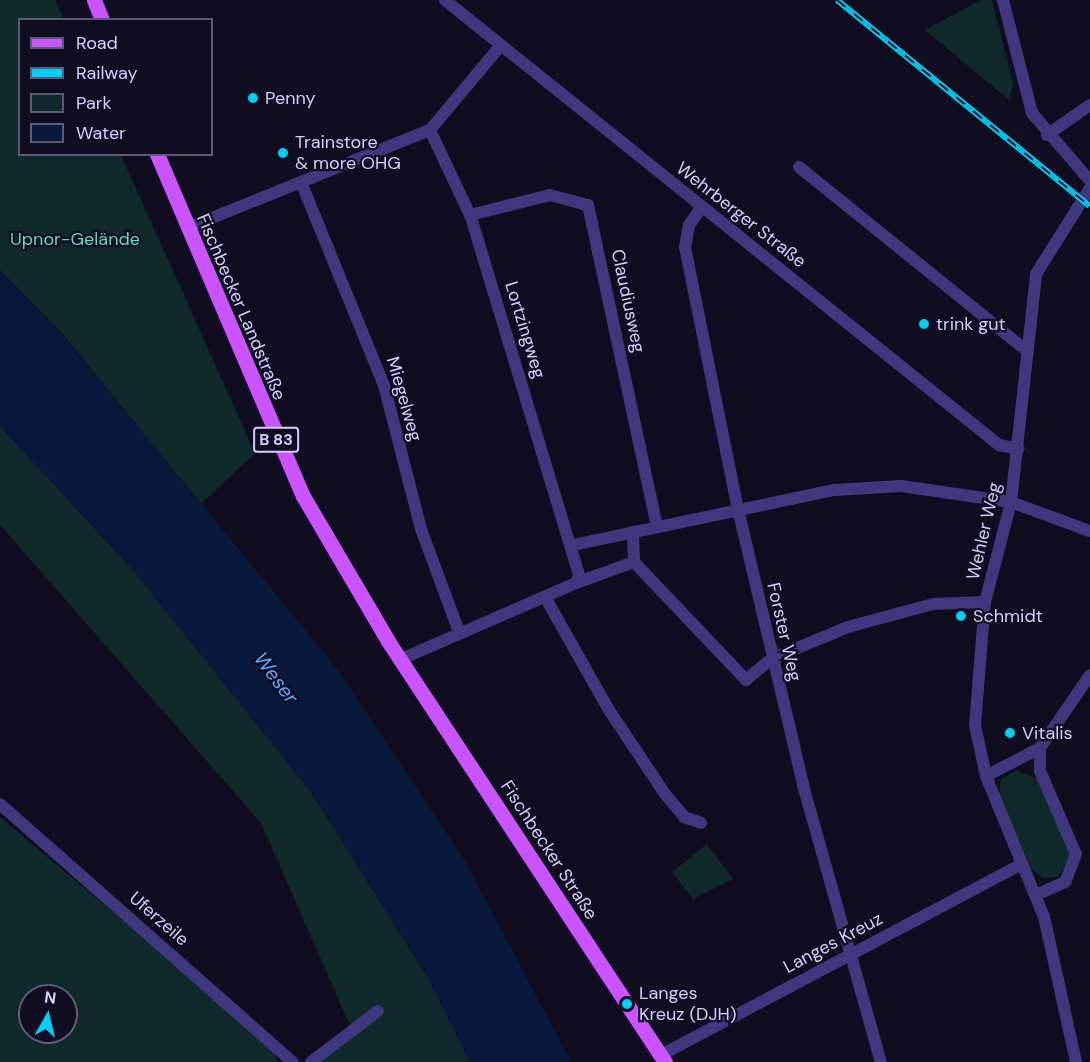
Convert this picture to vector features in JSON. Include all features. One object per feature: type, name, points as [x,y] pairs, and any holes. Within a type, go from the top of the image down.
[{"type":"main road","points":[[94,0],[101,18]]},
{"type":"main road","name":"Fischbecker Landstraße","points":[[158,156],[303,496],[399,660]]},
{"type":"main road","name":"Fischbecker Straße","points":[[399,660],[663,1058]]},
{"type":"street","name":"Wehrberger Straße","points":[[445,0],[701,208],[999,445],[1019,449]]},
{"type":"street","points":[[1003,0],[1032,113],[1047,135],[1090,181]]},
{"type":"street","points":[[187,228],[430,130],[501,45]]},
{"type":"street","points":[[1047,135],[1090,105]]},
{"type":"street","name":"Lortzingweg","points":[[430,130],[470,215],[573,545],[576,583]]},
{"type":"street","points":[[799,167],[1028,352]]},
{"type":"street","name":"Miegelweg","points":[[301,182],[384,385],[421,529],[459,632]]},
{"type":"street","name":"Wehler Weg","points":[[1076,1062],[1036,895],[986,776],[975,725],[985,602],[1011,502],[1019,449],[1028,352],[1042,258],[1080,211],[1090,188]]},
{"type":"street","name":"Claudiusweg","points":[[470,215],[550,195],[588,205],[657,526]]},
{"type":"street","name":"Forster Weg","points":[[701,208],[689,225],[685,247],[738,509],[771,659],[881,1062]]},
{"type":"street","points":[[573,545],[835,490],[901,486],[1011,502],[1090,531]]},
{"type":"street","points":[[633,532],[634,562],[746,680],[771,659],[848,627],[933,604],[985,602]]},
{"type":"street","points":[[399,660],[576,583],[634,562]]},
{"type":"street","points":[[545,597],[609,710],[665,794],[684,817],[701,823]]},
{"type":"street","points":[[986,776],[1040,748],[1090,675]]},
{"type":"street","points":[[1036,895],[1065,882],[1073,868],[1076,854],[1040,771],[1040,748]]},
{"type":"street","name":"Uferzeile","points":[[0,804],[293,1062]]},
{"type":"street","name":"Langes Kreuz","points":[[663,1058],[851,954],[1022,864]]},
{"type":"street","points":[[311,1062],[378,1011]]},
{"type":"green space","name":"Upnor-Gelände","points":[[0,0],[55,0],[64,18],[18,18],[18,156],[121,156],[255,453],[201,504],[61,332],[0,270]]},
{"type":"green space","points":[[981,0],[992,0],[1013,83],[1009,100],[925,30]]},
{"type":"green space","points":[[0,426],[133,570],[311,792],[428,978],[470,1062],[314,1062],[351,1028],[261,823],[0,525]]},
{"type":"green space","points":[[1016,770],[1039,780],[1071,855],[1058,877],[1043,878],[1031,869],[999,797],[1001,780]]},
{"type":"green space","points":[[0,817],[272,1046],[278,1062],[0,1062]]},
{"type":"green space","points":[[707,844],[733,879],[693,899],[672,872]]},
{"type":"water","name":"Weser","points":[[0,270],[60,332],[339,671],[465,861],[571,1062],[470,1062],[428,978],[311,792],[133,570],[0,426]]},
{"type":"railway","points":[[837,0],[1090,206]]},
{"type":"place","name":"Penny","points":[[253,98]]},
{"type":"place","name":"Trainstore & more OHG","points":[[283,153]]},
{"type":"place","name":"trink gut","points":[[924,324]]},
{"type":"place","name":"Schmidt","points":[[961,616]]},
{"type":"place","name":"Vitalis","points":[[1010,733]]},
{"type":"place","name":"Langes Kreuz (DJH)","points":[[627,1004]]}]
